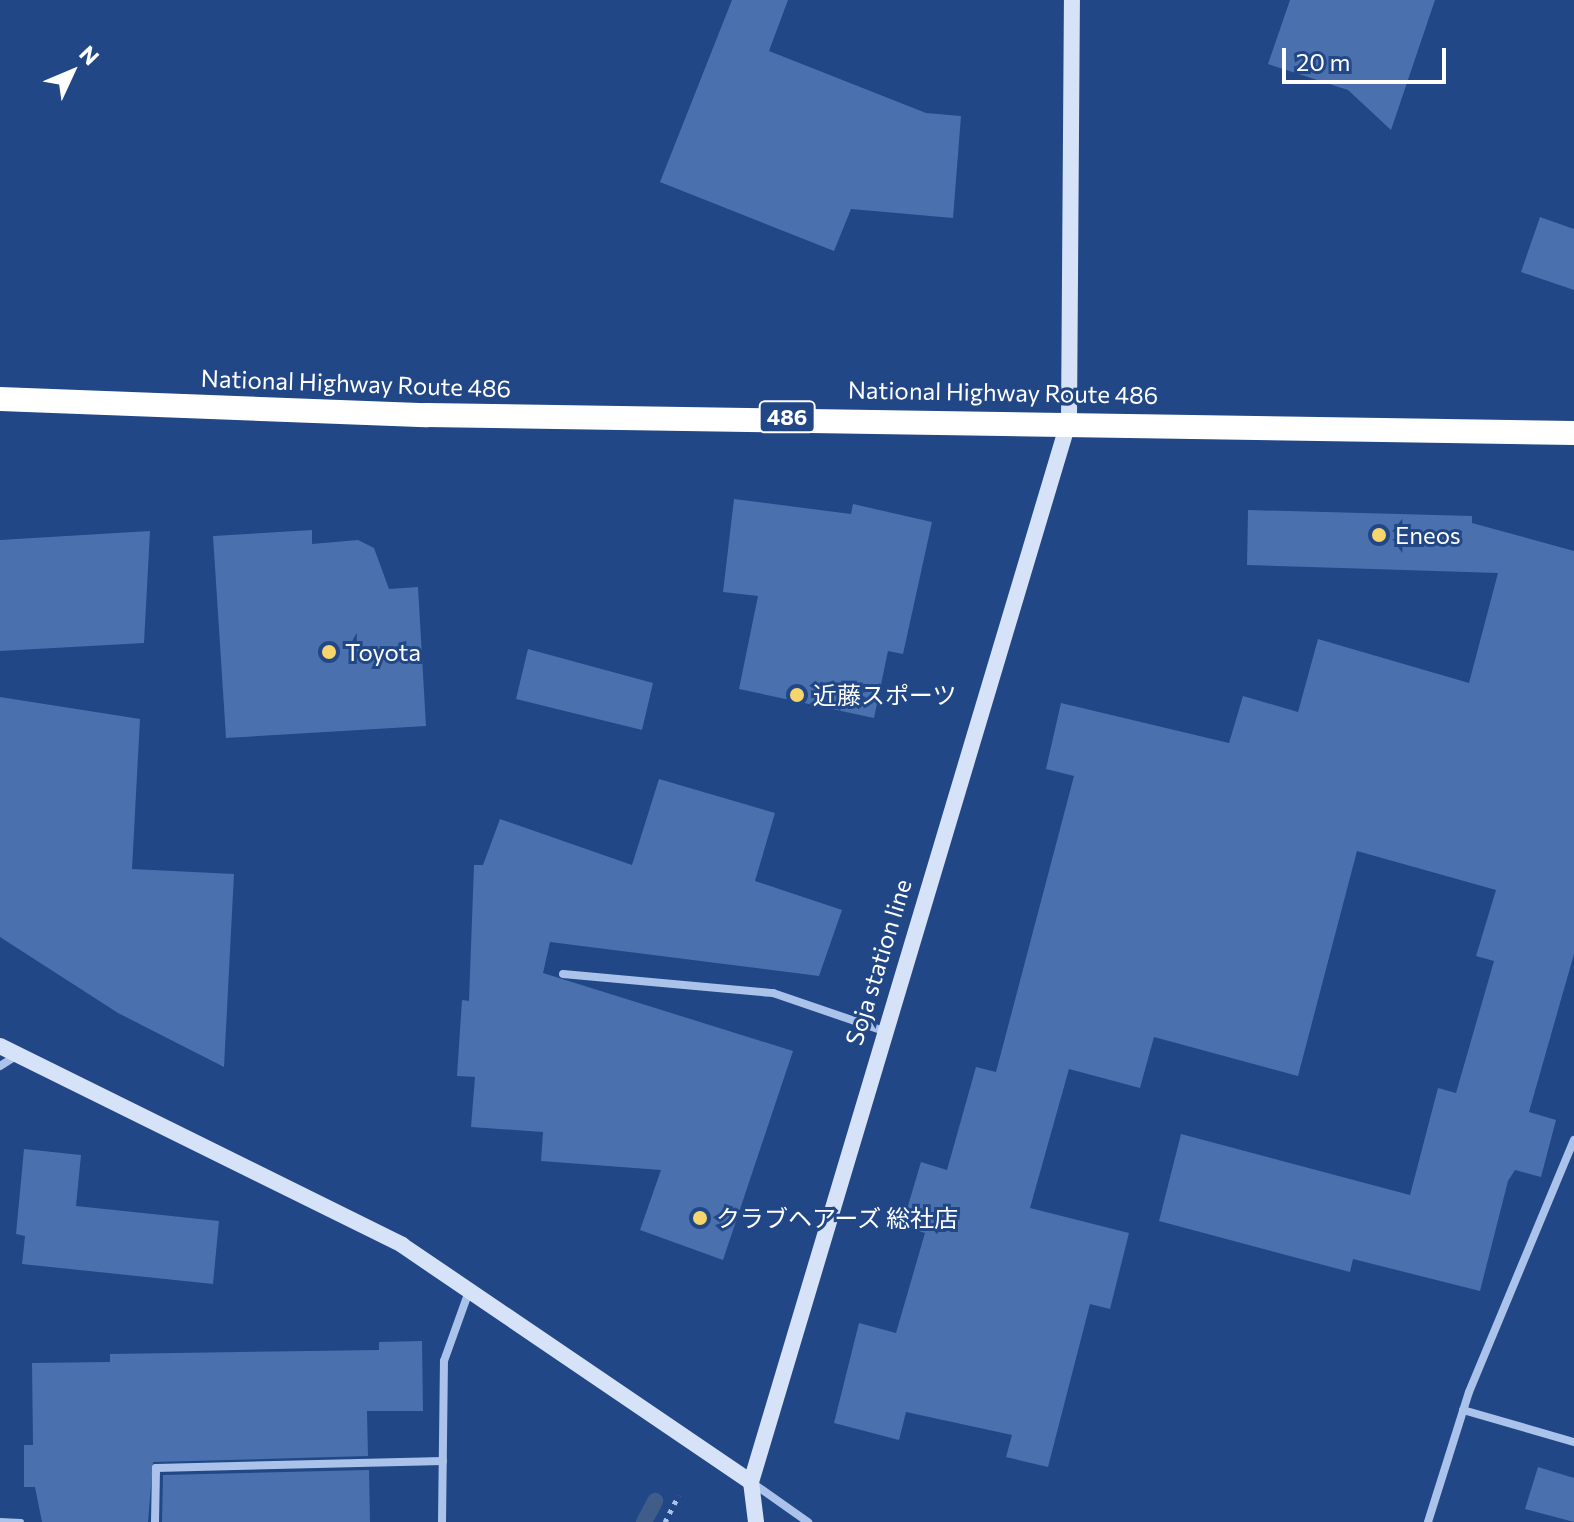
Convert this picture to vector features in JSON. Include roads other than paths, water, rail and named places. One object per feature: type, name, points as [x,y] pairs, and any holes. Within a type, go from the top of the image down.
[{"type":"highway","name":"National Highway Route 486","points":[[0,399],[426,415],[1069,420],[1574,433]]},
{"type":"street","name":"Soja station line","points":[[756,1522],[751,1482],[881,1030],[1069,420],[1072,0]]},
{"type":"street","points":[[563,974],[773,993],[881,1030]]},
{"type":"street","points":[[0,1046],[402,1245],[808,1522]]},
{"type":"street","points":[[0,1066],[17,1055]]},
{"type":"street","points":[[1428,1522],[1463,1410],[1574,1140]]},
{"type":"street","points":[[442,1522],[444,1361],[469,1290]]},
{"type":"street","points":[[1463,1410],[1574,1442]]},
{"type":"street","points":[[155,1522],[156,1468],[443,1461]]},
{"type":"lane","points":[[0,1521],[21,1522]]},
{"type":"waterway","points":[[644,1522],[655,1501]]},
{"type":"place","name":"Eneos","points":[[1379,535]]},
{"type":"place","name":"Toyota","points":[[329,652]]},
{"type":"place","name":"近藤スポーツ","points":[[797,695]]},
{"type":"place","name":"クラブヘアーズ 総社店","points":[[700,1218]]}]
